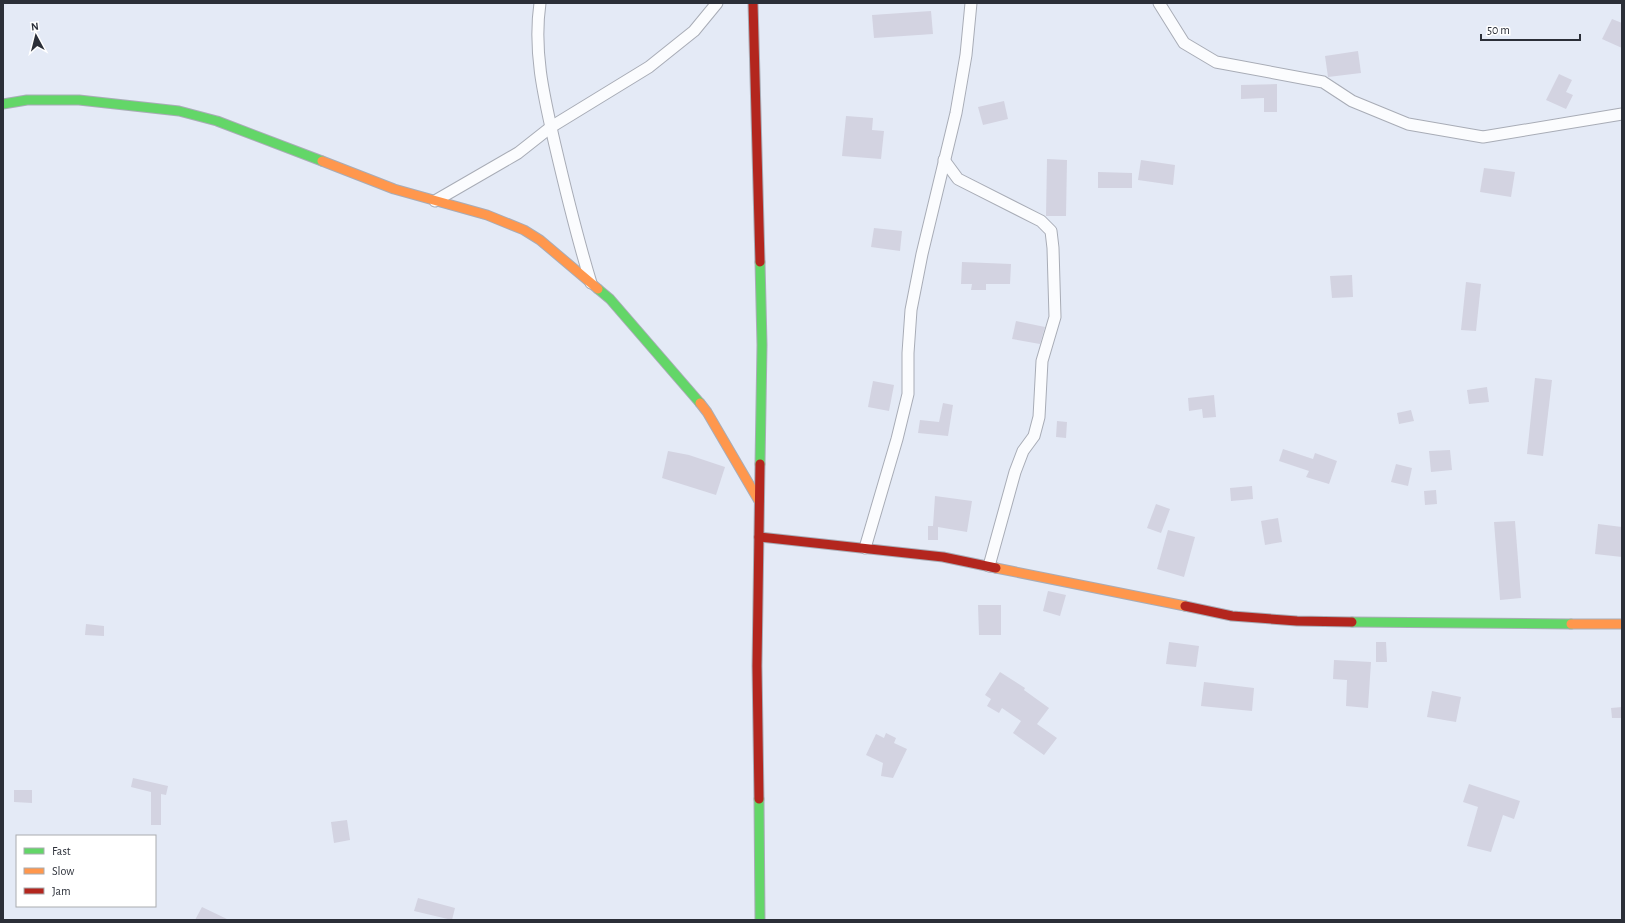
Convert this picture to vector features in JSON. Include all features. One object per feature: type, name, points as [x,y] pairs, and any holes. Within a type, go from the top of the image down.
[{"type":"street","points":[[540,3],[538,58],[551,127],[571,215],[591,283]]},
{"type":"street","points":[[435,201],[518,153],[551,127],[649,67],[694,30],[716,3]]},
{"type":"street","points":[[753,3],[762,345],[757,666],[760,920]]},
{"type":"street","points":[[865,548],[897,439],[908,394],[908,352],[911,310],[922,254],[958,99],[966,55],[971,3]]},
{"type":"street","points":[[1158,3],[1184,43],[1216,62],[1323,82],[1352,101],[1408,124],[1483,137],[1622,114]]},
{"type":"street","points":[[3,104],[27,100],[79,100],[179,112],[217,121],[394,189],[487,215],[524,230],[540,240],[610,299],[681,379],[707,412],[760,502]]},
{"type":"street","points":[[944,160],[958,179],[1041,221],[1051,231],[1053,248],[1055,317],[1042,361],[1039,417],[1034,436],[1023,451],[1015,472],[989,566]]},
{"type":"street","points":[[759,537],[943,557],[1232,616],[1304,621],[1622,624]]},
{"type":"building","points":[[931,11],[933,34],[874,38],[872,15]]},
{"type":"building","points":[[1612,19],[1622,23],[1622,48],[1602,39]]},
{"type":"building","points":[[1358,51],[1361,73],[1328,77],[1325,56]]},
{"type":"building","points":[[1559,74],[1572,80],[1566,92],[1573,95],[1566,109],[1546,100]]},
{"type":"building","points":[[1277,84],[1277,112],[1264,112],[1264,98],[1241,99],[1241,85]]},
{"type":"building","points":[[1004,101],[1008,119],[983,125],[978,107]]},
{"type":"building","points":[[846,116],[873,118],[872,130],[884,131],[881,159],[842,156]]},
{"type":"building","points":[[1047,159],[1067,160],[1066,216],[1046,216]]},
{"type":"building","points":[[1141,160],[1175,165],[1173,185],[1138,180]]},
{"type":"building","points":[[1484,168],[1515,172],[1511,197],[1480,192]]},
{"type":"building","points":[[1098,172],[1132,173],[1132,188],[1098,188]]},
{"type":"building","points":[[874,228],[902,231],[900,251],[871,247]]},
{"type":"building","points":[[962,262],[1011,264],[1010,284],[986,284],[986,290],[971,290],[972,284],[961,284]]},
{"type":"building","points":[[1352,275],[1353,297],[1332,298],[1330,276]]},
{"type":"building","points":[[1466,282],[1481,284],[1476,331],[1461,330]]},
{"type":"building","points":[[1016,321],[1045,327],[1040,344],[1012,339]]},
{"type":"building","points":[[1535,378],[1552,380],[1543,456],[1527,454]]},
{"type":"building","points":[[873,381],[894,385],[889,411],[868,407]]},
{"type":"building","points":[[1487,387],[1489,402],[1469,404],[1467,390]]},
{"type":"building","points":[[1214,395],[1216,417],[1203,418],[1202,409],[1189,411],[1188,398]]},
{"type":"building","points":[[943,403],[953,405],[948,436],[918,433],[920,420],[939,422]]},
{"type":"building","points":[[1411,410],[1414,421],[1399,424],[1397,413]]},
{"type":"building","points":[[1057,421],[1067,422],[1066,438],[1056,437]]},
{"type":"building","points":[[1283,449],[1313,459],[1315,453],[1337,461],[1329,484],[1306,477],[1309,471],[1279,461]]},
{"type":"building","points":[[1450,450],[1452,470],[1431,472],[1429,451]]},
{"type":"building","points":[[668,451],[689,455],[725,467],[716,495],[662,478]]},
{"type":"building","points":[[1396,464],[1412,468],[1408,486],[1391,482]]},
{"type":"building","points":[[1252,486],[1253,499],[1231,501],[1230,488]]},
{"type":"building","points":[[1436,490],[1437,504],[1425,505],[1424,491]]},
{"type":"building","points":[[935,496],[972,501],[967,532],[938,527],[938,540],[928,540],[928,526],[933,526]]},
{"type":"building","points":[[1156,504],[1170,509],[1161,533],[1147,528]]},
{"type":"building","points":[[1278,518],[1282,542],[1265,545],[1261,521]]},
{"type":"building","points":[[1515,521],[1521,598],[1500,600],[1494,522]]},
{"type":"building","points":[[1598,524],[1622,527],[1622,557],[1595,554]]},
{"type":"building","points":[[1168,530],[1195,537],[1184,577],[1157,569]]},
{"type":"building","points":[[1048,591],[1066,595],[1060,616],[1043,611]]},
{"type":"building","points":[[978,605],[1001,605],[1001,635],[979,635]]},
{"type":"building","points":[[86,624],[104,626],[104,636],[85,635]]},
{"type":"building","points":[[1169,642],[1199,646],[1196,667],[1166,664]]},
{"type":"building","points":[[1376,642],[1386,642],[1387,662],[1376,662]]},
{"type":"building","points":[[1334,660],[1371,662],[1368,708],[1346,706],[1347,680],[1333,679]]},
{"type":"building","points":[[1000,672],[1025,688],[1024,690],[1049,708],[1037,724],[1057,738],[1044,755],[1013,733],[1021,721],[1002,708],[999,713],[987,706],[991,699],[985,695]]},
{"type":"building","points":[[1204,682],[1254,688],[1252,711],[1201,706]]},
{"type":"building","points":[[1432,691],[1461,697],[1456,722],[1427,717]]},
{"type":"building","points":[[1622,707],[1622,718],[1612,718],[1611,708]]},
{"type":"building","points":[[886,733],[896,738],[894,743],[907,749],[893,778],[881,776],[883,763],[866,755],[876,734],[884,738]]},
{"type":"building","points":[[133,778],[168,786],[166,795],[161,794],[161,825],[151,825],[151,792],[131,787]]},
{"type":"building","points":[[1469,784],[1520,801],[1514,819],[1503,815],[1491,852],[1467,846],[1478,807],[1463,802]]},
{"type":"building","points":[[14,790],[32,790],[32,803],[14,802]]},
{"type":"building","points":[[347,820],[350,840],[334,843],[331,822]]},
{"type":"building","points":[[418,898],[455,908],[452,920],[414,911]]},
{"type":"building","points":[[202,907],[229,920],[195,920]]},
{"type":"traffic: fast","points":[[3,104],[27,100],[79,100],[179,111],[217,121],[322,161]]},
{"type":"traffic: fast","points":[[760,262],[762,345],[760,464]]},
{"type":"traffic: fast","points":[[598,289],[610,299],[700,403]]},
{"type":"traffic: fast","points":[[1352,622],[1571,624]]},
{"type":"traffic: fast","points":[[759,799],[760,920]]},
{"type":"traffic: slow","points":[[322,161],[394,189],[487,215],[524,230],[540,240],[598,289]]},
{"type":"traffic: slow","points":[[700,403],[707,412],[759,501]]},
{"type":"traffic: slow","points":[[996,568],[1185,606]]},
{"type":"traffic: slow","points":[[1571,624],[1622,624]]},
{"type":"traffic: jam","points":[[753,3],[760,262]]},
{"type":"traffic: jam","points":[[759,799],[757,666],[760,464]]},
{"type":"traffic: jam","points":[[759,537],[943,557],[996,568]]},
{"type":"traffic: jam","points":[[1185,606],[1232,616],[1297,621],[1352,622]]}]
